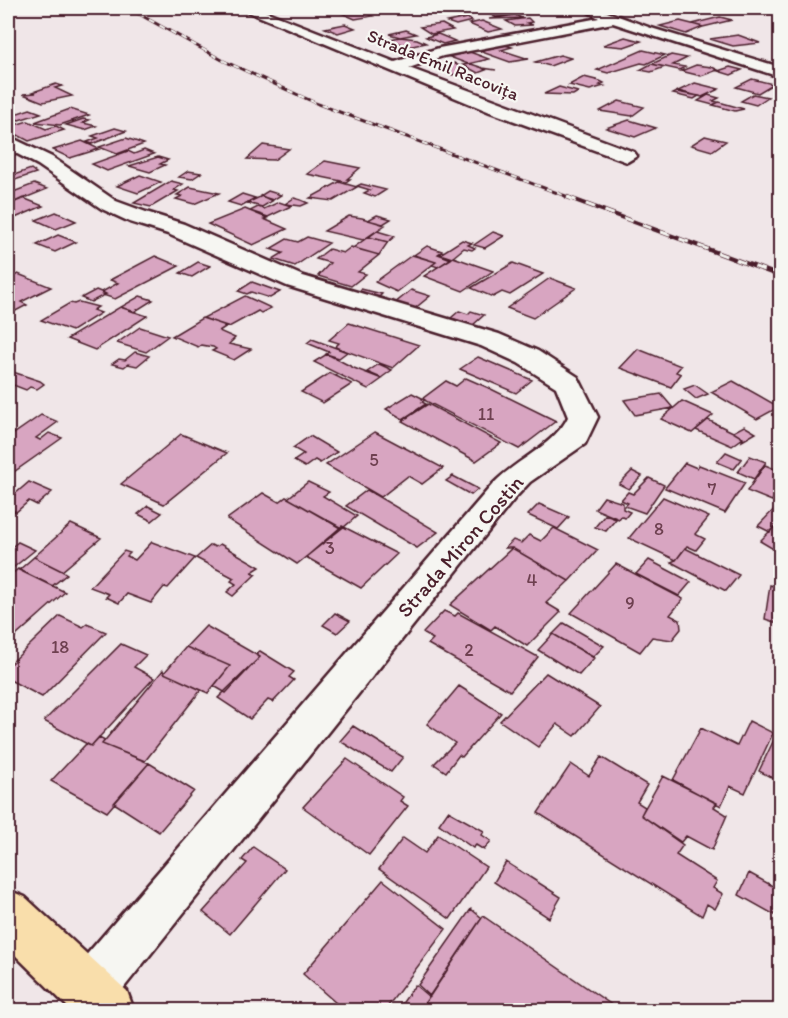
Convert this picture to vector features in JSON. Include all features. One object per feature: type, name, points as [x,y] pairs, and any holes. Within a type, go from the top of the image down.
[{"type":"main road","points":[[8,914],[98,1001]]},
{"type":"street","name":"Strada Emil Racovița","points":[[246,8],[627,156]]},
{"type":"street","points":[[584,8],[780,72]]},
{"type":"street","points":[[397,67],[439,52],[614,19]]},
{"type":"street","name":"Strada Miron Costin","points":[[8,142],[45,161],[109,205],[138,217],[176,229],[295,281],[490,340],[519,353],[568,383],[583,417],[574,437],[519,475],[504,491],[98,1001]]},
{"type":"building","points":[[512,9],[522,13],[496,17],[488,14]]},
{"type":"building","points":[[361,10],[373,16],[355,19],[337,11]]},
{"type":"building","points":[[515,15],[522,18],[489,19]]},
{"type":"building","points":[[720,17],[732,20],[703,27],[692,24]]},
{"type":"building","points":[[467,18],[472,21],[456,25],[447,22]]},
{"type":"building","points":[[528,18],[532,22],[527,23],[533,25],[515,26],[506,21]]},
{"type":"building","points":[[482,21],[502,29],[488,32],[469,24]]},
{"type":"building","points":[[680,21],[703,27],[686,34],[660,26]]},
{"type":"building","points":[[345,24],[355,28],[338,33],[325,28]]},
{"type":"building","points":[[442,24],[453,30],[431,34],[420,27]]},
{"type":"building","points":[[406,30],[416,34],[400,37],[389,34]]},
{"type":"building","points":[[438,34],[455,41],[443,44],[426,37]]},
{"type":"building","points":[[738,35],[760,43],[733,46],[710,39]]},
{"type":"building","points":[[400,37],[417,39],[426,43],[408,47],[390,39]]},
{"type":"building","points":[[625,37],[641,41],[624,47],[603,45]]},
{"type":"building","points":[[505,45],[512,47],[501,50],[529,59],[510,62],[479,51]]},
{"type":"building","points":[[643,50],[665,55],[646,64],[641,63],[608,73],[597,70]]},
{"type":"building","points":[[467,51],[489,59],[468,64],[447,56]]},
{"type":"building","points":[[560,55],[571,58],[550,66],[535,62]]},
{"type":"building","points":[[671,55],[687,58],[673,65],[685,67],[679,70],[652,64]]},
{"type":"building","points":[[454,63],[467,71],[452,75],[435,68]]},
{"type":"building","points":[[471,64],[496,70],[482,68],[486,70],[478,73],[463,65]]},
{"type":"building","points":[[651,64],[665,67],[651,72],[640,70]]},
{"type":"building","points":[[696,65],[718,70],[701,76],[681,71]]},
{"type":"building","points":[[730,67],[742,70],[731,75],[718,71]]},
{"type":"building","points":[[584,77],[600,81],[604,83],[600,85],[604,86],[590,90],[569,85]]},
{"type":"building","points":[[752,79],[773,84],[758,93],[736,87]]},
{"type":"building","points":[[695,83],[719,89],[702,97],[678,91]]},
{"type":"building","points":[[56,84],[62,86],[55,88],[72,96],[43,102],[23,94],[36,93],[33,92]]},
{"type":"building","points":[[559,87],[578,92],[573,95],[544,94]]},
{"type":"building","points":[[677,92],[699,96],[694,99],[673,94]]},
{"type":"building","points":[[753,94],[768,97],[756,105],[741,101]]},
{"type":"building","points":[[708,95],[719,98],[713,101],[718,102],[713,105],[698,101]]},
{"type":"building","points":[[619,101],[644,107],[632,116],[600,111]]},
{"type":"building","points":[[719,102],[744,109],[735,111],[713,105]]},
{"type":"building","points":[[30,109],[41,113],[19,120],[9,116]]},
{"type":"building","points":[[70,109],[89,115],[60,125],[35,122]]},
{"type":"building","points":[[83,119],[89,120],[83,123],[96,126],[85,130],[66,125]]},
{"type":"building","points":[[629,120],[656,128],[635,137],[606,128]]},
{"type":"building","points":[[28,121],[46,129],[56,126],[64,130],[29,141],[8,130],[8,127]]},
{"type":"building","points":[[115,128],[126,131],[92,144],[87,142],[98,138],[92,136]]},
{"type":"building","points":[[705,136],[726,141],[712,151],[691,145]]},
{"type":"building","points":[[126,138],[144,144],[117,154],[99,147]]},
{"type":"building","points":[[82,141],[99,149],[70,158],[53,150]]},
{"type":"building","points":[[263,145],[289,149],[274,160],[247,159]]},
{"type":"building","points":[[144,150],[154,154],[107,171],[92,164],[128,151],[134,154]]},
{"type":"building","points":[[158,157],[168,160],[160,164],[165,165],[150,172],[129,166]]},
{"type":"building","points":[[325,161],[360,168],[346,182],[307,174]]},
{"type":"building","points":[[31,169],[36,173],[15,180],[8,177]]},
{"type":"building","points":[[188,171],[201,173],[192,179],[179,177]]},
{"type":"building","points":[[140,175],[161,182],[138,193],[117,186]]},
{"type":"building","points":[[171,181],[183,184],[174,190],[178,191],[151,207],[134,203]]},
{"type":"building","points":[[339,182],[357,187],[333,201],[310,198]]},
{"type":"building","points":[[34,184],[47,189],[8,205],[8,194]]},
{"type":"building","points":[[361,184],[386,190],[375,197],[364,193],[370,190],[357,186]]},
{"type":"building","points":[[190,187],[219,193],[194,204],[176,199],[182,196],[177,195]]},
{"type":"building","points":[[268,191],[281,195],[273,200],[260,196]]},
{"type":"building","points":[[242,194],[255,198],[241,206],[228,202]]},
{"type":"building","points":[[262,196],[272,201],[262,207],[247,203]]},
{"type":"building","points":[[23,198],[43,206],[8,221],[8,205]]},
{"type":"building","points":[[294,198],[308,203],[301,206],[285,204]]},
{"type":"building","points":[[279,202],[291,206],[268,217],[250,211],[258,207],[264,209]]},
{"type":"building","points":[[245,209],[287,229],[253,245],[208,224]]},
{"type":"building","points":[[56,212],[76,221],[56,229],[36,220]]},
{"type":"building","points":[[377,215],[391,219],[383,224],[368,220]]},
{"type":"building","points":[[349,216],[385,225],[363,240],[324,231]]},
{"type":"building","points":[[377,231],[395,236],[388,242],[369,237]]},
{"type":"building","points":[[493,232],[504,236],[485,248],[474,245]]},
{"type":"building","points":[[58,235],[76,242],[55,252],[37,245]]},
{"type":"building","points":[[307,237],[329,243],[295,266],[273,259],[283,253],[270,249],[287,239],[298,242]]},
{"type":"building","points":[[368,237],[388,242],[379,255],[353,248]]},
{"type":"building","points":[[462,240],[472,243],[468,245],[475,248],[472,250],[464,248],[452,258],[440,254]]},
{"type":"building","points":[[427,246],[442,251],[438,254],[451,259],[438,267],[432,265],[436,262],[414,255]]},
{"type":"building","points":[[351,247],[379,255],[358,272],[366,274],[351,286],[318,276],[330,263],[316,259],[329,249],[343,253]]},
{"type":"building","points":[[412,255],[436,262],[397,292],[375,282]]},
{"type":"building","points":[[155,256],[179,266],[115,299],[103,295],[106,294],[102,292],[118,283],[110,280]]},
{"type":"building","points":[[453,257],[493,271],[463,291],[424,276]]},
{"type":"building","points":[[198,262],[210,266],[192,277],[180,273]]},
{"type":"building","points":[[513,263],[543,274],[510,295],[502,292],[493,297],[471,288]]},
{"type":"building","points":[[18,274],[51,287],[21,302],[27,305],[8,315],[8,279]]},
{"type":"building","points":[[550,278],[576,288],[533,318],[507,308]]},
{"type":"building","points":[[252,282],[280,292],[270,298],[251,292],[247,294],[238,291]]},
{"type":"building","points":[[361,289],[382,294],[378,298],[357,294]]},
{"type":"building","points":[[96,290],[106,294],[91,302],[81,298]]},
{"type":"building","points":[[411,290],[430,296],[413,310],[394,304]]},
{"type":"building","points":[[140,296],[153,300],[134,312],[121,307]]},
{"type":"building","points":[[245,296],[271,308],[261,313],[258,311],[229,327],[203,318]]},
{"type":"building","points":[[79,302],[98,307],[93,310],[101,313],[72,331],[41,320],[70,303]]},
{"type":"building","points":[[120,307],[147,316],[95,350],[67,339]]},
{"type":"building","points":[[459,311],[468,314],[471,311],[484,315],[473,325],[451,318]]},
{"type":"building","points":[[202,318],[227,326],[219,331],[235,338],[229,344],[251,349],[234,360],[212,351],[216,349],[213,347],[201,345],[198,347],[172,336]]},
{"type":"building","points":[[349,323],[419,345],[393,368],[335,347],[339,343],[329,340]]},
{"type":"building","points":[[140,327],[168,336],[146,352],[117,343]]},
{"type":"building","points":[[312,339],[347,352],[339,358],[326,354],[329,352],[307,343]]},
{"type":"building","points":[[638,349],[681,366],[676,372],[681,374],[671,387],[620,368]]},
{"type":"building","points":[[135,352],[149,356],[137,366],[128,364],[124,367],[112,364],[119,359],[125,360]]},
{"type":"building","points":[[327,354],[382,379],[368,389],[314,362]]},
{"type":"building","points":[[478,357],[532,380],[516,393],[460,369]]},
{"type":"building","points":[[379,364],[392,370],[381,378],[367,372]]},
{"type":"building","points":[[13,372],[44,384],[37,389],[30,387],[26,390],[8,383],[8,376]]},
{"type":"building","points":[[330,373],[352,384],[323,403],[301,392]]},
{"type":"building","points":[[466,378],[556,421],[519,449],[422,399],[446,381],[456,386]]},
{"type":"building","points":[[733,381],[779,407],[757,419],[711,392]]},
{"type":"building","points":[[695,385],[708,394],[696,399],[684,389]]},
{"type":"building","points":[[412,393],[425,400],[422,402],[426,404],[403,419],[386,409]]},
{"type":"building","points":[[661,394],[673,408],[635,415],[624,400]]},
{"type":"building","points":[[682,401],[713,415],[692,433],[661,419]]},
{"type":"building","points":[[428,404],[501,443],[476,461],[402,421]]},
{"type":"building","points":[[41,415],[58,422],[36,438],[40,440],[49,433],[62,438],[8,476],[8,438]]},
{"type":"building","points":[[708,420],[743,438],[732,446],[696,430]]},
{"type":"building","points":[[744,426],[756,433],[742,441],[743,438],[733,432]]},
{"type":"building","points":[[375,432],[443,468],[422,484],[408,476],[381,497],[326,465]]},
{"type":"building","points":[[181,434],[227,453],[164,504],[121,484]]},
{"type":"building","points":[[310,436],[337,452],[320,463],[315,460],[305,467],[294,461],[304,454],[293,448]]},
{"type":"building","points":[[726,452],[742,459],[734,469],[717,462]]},
{"type":"building","points":[[750,456],[766,462],[754,479],[738,472]]},
{"type":"building","points":[[685,463],[697,468],[699,465],[745,483],[725,513],[665,488]]},
{"type":"building","points":[[765,465],[780,471],[780,489],[772,501],[747,491]]},
{"type":"building","points":[[632,471],[642,476],[629,489],[619,484]]},
{"type":"building","points":[[453,476],[478,489],[471,495],[446,481]]},
{"type":"building","points":[[649,478],[664,485],[645,513],[625,506],[628,503],[621,500],[628,492],[633,494]]},
{"type":"building","points":[[29,482],[52,492],[37,505],[29,501],[16,512],[8,508],[8,500]]},
{"type":"building","points":[[308,482],[329,492],[323,496],[357,516],[340,528],[288,498]]},
{"type":"building","points":[[367,490],[438,532],[417,548],[346,506]]},
{"type":"building","points":[[263,493],[279,502],[286,497],[342,528],[297,564],[227,519]]},
{"type":"building","points":[[604,497],[623,503],[623,509],[630,512],[625,518],[621,516],[619,519],[595,509]]},
{"type":"building","points":[[663,497],[709,517],[695,534],[705,539],[696,550],[687,546],[676,560],[629,538]]},
{"type":"building","points":[[780,503],[780,521],[770,532],[758,526]]},
{"type":"building","points":[[539,504],[569,517],[558,529],[528,515]]},
{"type":"building","points":[[148,506],[162,513],[152,521],[138,514]]},
{"type":"building","points":[[605,515],[616,519],[606,531],[595,527]]},
{"type":"building","points":[[780,521],[780,553],[760,541]]},
{"type":"building","points":[[71,524],[101,538],[62,571],[34,557]]},
{"type":"building","points":[[342,526],[397,554],[361,588],[306,557]]},
{"type":"building","points":[[554,528],[598,550],[569,581],[512,548],[505,548],[513,540],[521,543],[529,535],[541,541]]},
{"type":"building","points":[[18,542],[35,550],[9,571],[8,550]]},
{"type":"building","points":[[152,542],[195,558],[168,588],[164,587],[151,603],[127,594],[119,603],[106,597],[109,594],[90,587],[124,551],[130,553],[127,556],[135,560]]},
{"type":"building","points":[[220,544],[260,567],[252,572],[256,574],[233,596],[227,592],[236,584],[231,581],[234,578],[196,558],[211,545],[215,547]]},
{"type":"building","points":[[512,548],[569,581],[546,603],[561,612],[527,646],[495,626],[491,630],[450,605]]},
{"type":"building","points":[[685,548],[739,575],[726,591],[671,562],[676,560]]},
{"type":"building","points":[[34,557],[67,574],[52,586],[19,570]]},
{"type":"building","points":[[649,560],[691,582],[679,596],[636,574]]},
{"type":"building","points":[[616,564],[683,599],[670,615],[680,620],[681,629],[672,640],[652,637],[640,652],[571,613]]},
{"type":"building","points":[[18,569],[65,592],[8,643],[8,577]]},
{"type":"building","points":[[770,585],[780,588],[780,624],[765,619]]},
{"type":"building","points":[[444,611],[455,616],[458,613],[538,657],[510,691],[428,644],[433,639],[423,633]]},
{"type":"building","points":[[335,613],[350,621],[337,633],[323,625]]},
{"type":"building","points":[[60,616],[83,627],[87,624],[106,632],[42,697],[8,679],[8,666]]},
{"type":"building","points":[[564,623],[604,646],[593,657],[553,634]]},
{"type":"building","points":[[206,626],[260,657],[226,693],[214,686],[230,666],[186,647]]},
{"type":"building","points":[[553,634],[594,658],[579,675],[538,650]]},
{"type":"building","points":[[121,644],[146,655],[134,667],[154,678],[91,746],[44,721]]},
{"type":"building","points":[[186,647],[230,666],[208,693],[164,673]]},
{"type":"building","points":[[260,651],[294,672],[289,677],[294,680],[273,702],[268,700],[250,719],[218,698],[260,657],[256,654]]},
{"type":"building","points":[[163,670],[164,673],[201,690],[145,761],[102,744]]},
{"type":"building","points":[[546,673],[600,707],[575,736],[557,724],[538,747],[500,721]]},
{"type":"building","points":[[459,686],[501,713],[462,757],[459,755],[446,772],[434,764],[455,743],[427,724]]},
{"type":"building","points":[[749,721],[773,733],[745,793],[730,786],[721,806],[673,780],[701,728],[737,746]]},
{"type":"building","points":[[353,726],[403,757],[391,772],[340,741]]},
{"type":"building","points":[[780,727],[780,782],[759,771]]},
{"type":"building","points":[[99,737],[105,740],[102,744],[149,763],[107,812],[51,781],[86,744],[91,746]]},
{"type":"building","points":[[601,757],[647,785],[637,802],[645,807],[641,815],[683,845],[676,855],[717,881],[713,888],[723,894],[715,909],[707,904],[702,916],[538,813],[571,764],[589,776]]},
{"type":"building","points":[[347,759],[403,797],[400,801],[408,806],[369,855],[303,807]]},
{"type":"building","points":[[149,763],[194,791],[159,832],[114,803]]},
{"type":"building","points":[[663,776],[717,803],[714,807],[727,815],[712,850],[686,836],[681,842],[641,815]]},
{"type":"building","points":[[448,811],[484,831],[482,835],[491,841],[484,850],[476,845],[473,848],[439,824]]},
{"type":"building","points":[[438,835],[486,867],[450,919],[379,869],[403,838],[425,853]]},
{"type":"building","points":[[253,847],[285,869],[230,934],[203,912],[247,863],[242,860]]},
{"type":"building","points":[[506,862],[561,897],[549,918],[494,882]]},
{"type":"building","points":[[749,873],[780,890],[780,918],[739,895]]},
{"type":"building","points":[[383,880],[446,929],[385,1010],[344,1010],[303,974]]},
{"type":"building","points":[[471,909],[482,918],[430,996],[418,985]]},
{"type":"building","points":[[483,916],[619,1010],[420,1010]]},
{"type":"building","points":[[415,985],[429,997],[420,1010],[401,1010],[399,1008]]},
{"type":"railway","points":[[128,8],[224,61],[318,104],[571,198]]},
{"type":"railway","points":[[567,197],[780,276]]}]
